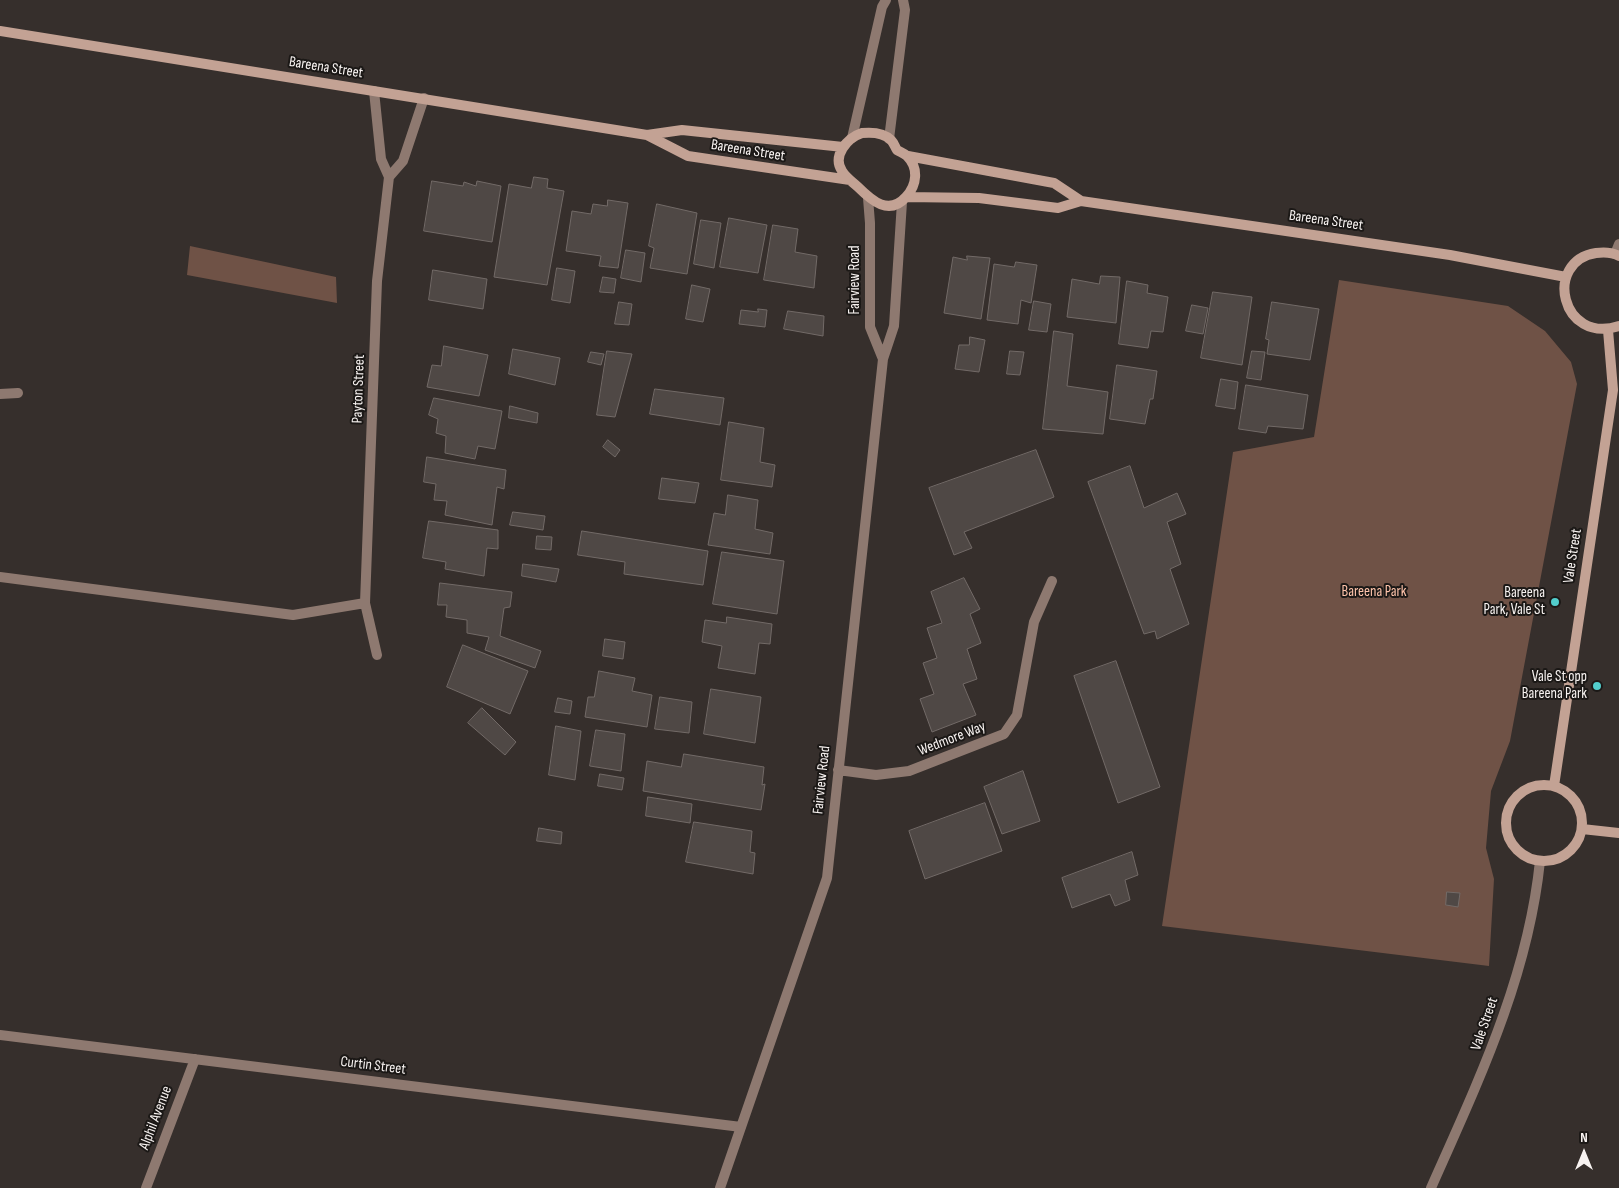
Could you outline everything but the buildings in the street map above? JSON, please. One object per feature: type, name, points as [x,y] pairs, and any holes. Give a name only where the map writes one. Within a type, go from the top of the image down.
[{"type":"main road","name":"Bareena Street","points":[[0,31],[647,135],[682,130],[844,147]]},
{"type":"main road","points":[[862,133],[873,133],[889,139],[897,149],[908,156],[915,170],[916,177],[914,187],[904,199],[890,206],[884,206],[868,198],[841,170],[838,159],[844,147],[852,138],[862,133]]},
{"type":"main road","name":"Bareena Street","points":[[647,135],[688,156],[850,180]]},
{"type":"main road","name":"Bareena Street","points":[[908,156],[1054,183],[1081,201]]},
{"type":"main road","name":"Bareena Street","points":[[904,199],[979,198],[1058,208],[1081,201],[1450,255],[1511,265],[1566,278]]},
{"type":"main road","points":[[1618,251],[1586,256],[1572,267],[1566,278],[1564,290],[1566,304],[1572,315],[1583,324],[1595,329],[1608,330],[1619,326]]},
{"type":"main road","name":"Vale Street","points":[[1554,786],[1613,390],[1608,330]]},
{"type":"main road","points":[[1542,784],[1554,786],[1564,790],[1573,797],[1581,812],[1582,829],[1572,850],[1557,859],[1540,861],[1528,858],[1517,851],[1508,834],[1506,816],[1510,804],[1518,794],[1529,788],[1542,784]]},
{"type":"main road","points":[[1582,829],[1619,833]]},
{"type":"street","points":[[852,138],[882,7],[886,0]]},
{"type":"street","points":[[889,139],[905,10],[903,0]]},
{"type":"street","name":"Payton Street","points":[[374,91],[381,159],[389,177],[377,281],[365,602],[377,655]]},
{"type":"street","points":[[389,177],[403,160],[424,98]]},
{"type":"street","name":"Fairview Road","points":[[868,198],[870,223],[870,327],[883,359]]},
{"type":"street","name":"Fairview Road","points":[[720,1188],[827,878],[883,359],[894,326],[904,199]]},
{"type":"street","points":[[0,394],[18,393]]},
{"type":"street","points":[[0,577],[293,615],[365,602]]},
{"type":"street","name":"Wedmore Way","points":[[838,770],[876,775],[909,771],[1004,734],[1018,715],[1034,622],[1052,581]]},
{"type":"street","name":"Vale Street","points":[[1431,1188],[1489,1058],[1503,1017],[1530,929],[1540,861]]},
{"type":"street","name":"Curtin Street","points":[[0,1035],[741,1126]]},
{"type":"street","name":"Alphil Avenue","points":[[146,1188],[195,1058]]},
{"type":"green space","points":[[190,246],[336,277],[337,303],[187,275]]},
{"type":"green space","name":"Bareena Park","points":[[1339,280],[1508,306],[1545,331],[1571,362],[1577,384],[1510,741],[1491,791],[1486,848],[1494,879],[1489,966],[1162,926],[1233,452],[1314,437]]},
{"type":"place","name":"Bareena Park, Vale St","points":[[1555,602]]},
{"type":"place","name":"Vale St opp Bareena Park","points":[[1597,686]]}]
